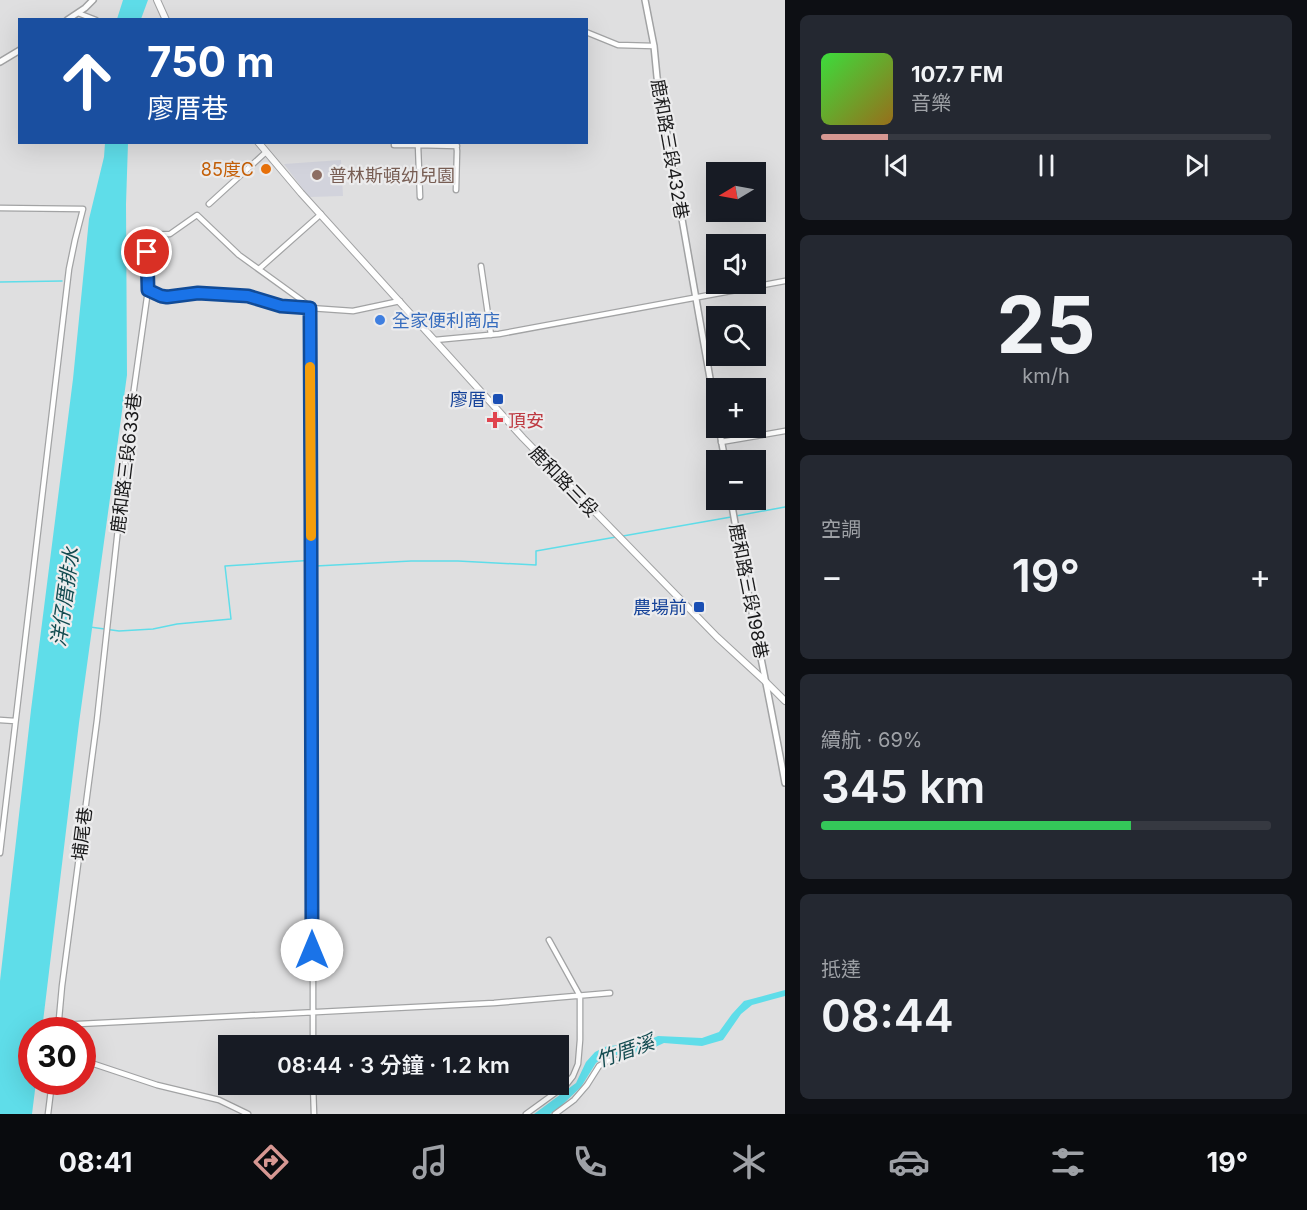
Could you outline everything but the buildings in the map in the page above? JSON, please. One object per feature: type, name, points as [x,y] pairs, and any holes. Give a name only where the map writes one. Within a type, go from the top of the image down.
[{"type":"main road","points":[[157,0],[165,18]]},
{"type":"main road","name":"鹿和路三段","points":[[260,144],[523,438],[717,637],[785,701]]},
{"type":"street","points":[[70,18],[93,0]]},
{"type":"street","name":"鹿和路三段432巷","points":[[645,0],[695,298]]},
{"type":"street","points":[[78,13],[91,18]]},
{"type":"street","points":[[588,33],[618,45],[654,46]]},
{"type":"street","points":[[0,62],[18,51]]},
{"type":"street","points":[[394,146],[456,144],[456,190]]},
{"type":"street","points":[[418,146],[420,197]]},
{"type":"street","points":[[209,204],[266,152]]},
{"type":"street","points":[[0,208],[83,210],[69,269],[0,853]]},
{"type":"street","points":[[313,1035],[310,308],[259,269],[321,214]]},
{"type":"street","name":"鹿和路三段633巷","points":[[105,637],[131,410],[148,290],[146,235],[170,234],[197,215],[239,255],[259,269]]},
{"type":"street","points":[[481,266],[491,334]]},
{"type":"street","points":[[435,340],[491,334],[785,281]]},
{"type":"street","points":[[148,290],[167,297],[198,293],[248,296],[281,306],[353,311],[400,302]]},
{"type":"street","points":[[695,298],[710,378]]},
{"type":"street","points":[[721,442],[785,431]]},
{"type":"street","points":[[720,438],[723,450]]},
{"type":"street","name":"鹿和路三段198巷","points":[[733,510],[785,783]]},
{"type":"street","name":"埔尾巷","points":[[59,1017],[97,720],[105,637]]},
{"type":"street","points":[[0,720],[15,721]]},
{"type":"street","points":[[526,1114],[567,1085],[578,1064],[580,996],[549,940]]},
{"type":"street","points":[[96,1026],[494,1003],[610,993]]},
{"type":"street","points":[[555,1114],[574,1100],[587,1085],[599,1065],[607,1061],[619,1060]]},
{"type":"street","points":[[96,1065],[157,1085],[219,1100],[249,1114]]},
{"type":"street","points":[[48,1114],[50,1095]]},
{"type":"street","points":[[313,1095],[314,1114]]},
{"type":"shaded area","name":"普林斯頓幼兒園","points":[[341,160],[343,196],[309,197],[284,164]]},
{"type":"water","points":[[123,0],[148,0],[141,18],[117,18]]},
{"type":"water","name":"洋仔厝排水","points":[[105,144],[128,144],[127,375],[79,723],[44,1017],[18,1017],[18,1095],[34,1095],[32,1114],[0,1114],[0,981],[31,710],[73,379],[89,219]]},
{"type":"water","name":"竹厝溪","points":[[785,990],[785,996],[752,1005],[741,1014],[723,1040],[702,1046],[664,1043],[632,1055],[607,1055],[596,1063],[581,1087],[561,1106],[550,1114],[534,1114],[560,1095],[569,1095],[569,1088],[576,1083],[586,1062],[595,1052],[607,1046],[640,1044],[658,1036],[702,1038],[719,1032],[744,1001]]},
{"type":"waterway","points":[[0,282],[62,281]]},
{"type":"waterway","points":[[736,516],[785,507]]},
{"type":"waterway","points":[[623,536],[731,517]]},
{"type":"waterway","points":[[90,627],[119,631],[231,619],[225,566],[315,560],[316,566],[411,561],[536,565],[536,551],[616,537]]},
{"type":"slow traffic","points":[[310,367],[311,536]]},
{"type":"place","name":"85度C","points":[[266,169]]},
{"type":"place","name":"普林斯頓幼兒園","points":[[317,175]]},
{"type":"place","name":"全家便利商店","points":[[380,320]]},
{"type":"place","name":"廖厝","points":[[498,399]]},
{"type":"place","name":"頂安","points":[[495,420]]},
{"type":"place","name":"農場前","points":[[699,607]]},
{"type":"route","points":[[147,252],[148,290],[161,296],[198,293],[248,296],[281,306],[310,308],[312,950]]}]
